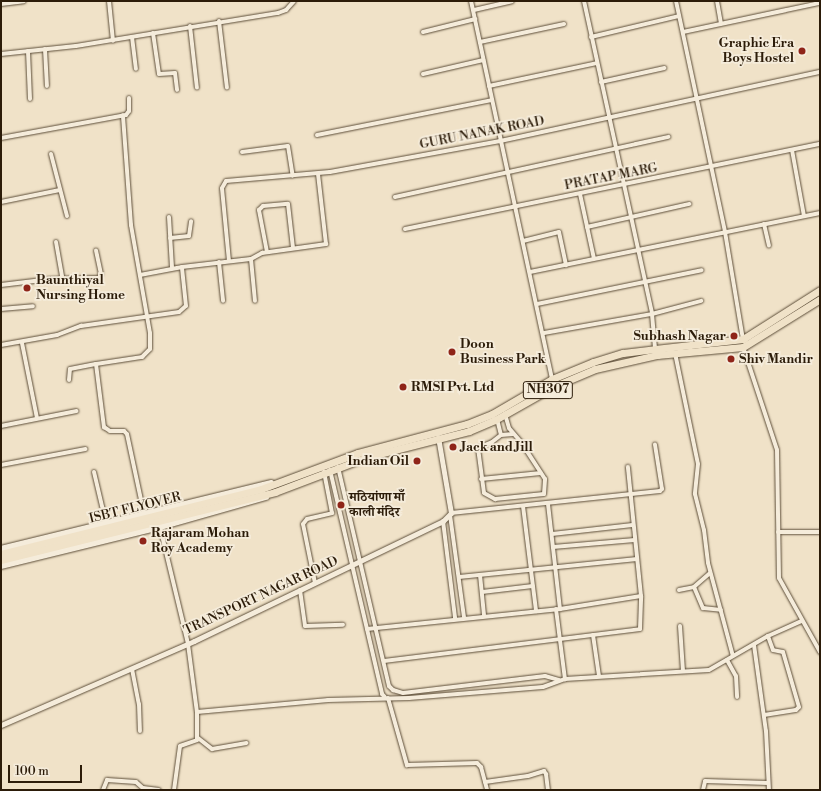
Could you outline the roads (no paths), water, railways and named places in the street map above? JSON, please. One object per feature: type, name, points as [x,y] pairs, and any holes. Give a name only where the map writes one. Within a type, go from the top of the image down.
[{"type":"highway","name":"NH307","points":[[275,492],[338,467],[437,435],[492,414],[552,379],[593,362],[623,353],[743,339],[820,290]]},
{"type":"highway","name":"NH307","points":[[274,483],[358,453],[437,435],[469,431],[497,419],[555,386],[596,369],[625,360],[743,347],[820,299]]},
{"type":"highway","name":"ISBT FLYOVER","points":[[1,560],[262,492],[274,483]]},
{"type":"highway","name":"ISBT FLYOVER","points":[[1,554],[262,492],[275,492]]},
{"type":"main road","points":[[1,549],[274,483]]},
{"type":"main road","points":[[1,566],[236,507],[275,492]]},
{"type":"street","points":[[1,4],[24,1]]},
{"type":"street","points":[[109,1],[113,41]]},
{"type":"street","points":[[1,54],[113,41],[219,21],[278,13],[286,10],[294,1]]},
{"type":"street","points":[[471,1],[500,141],[544,333],[552,379]]},
{"type":"street","points":[[474,10],[512,1]]},
{"type":"street","points":[[584,1],[652,314],[656,349]]},
{"type":"street","points":[[676,1],[710,168],[725,232],[743,339],[743,347],[777,450],[779,578],[820,652]]},
{"type":"street","points":[[717,1],[721,24]]},
{"type":"street","points":[[683,32],[820,3]]},
{"type":"street","points":[[591,36],[679,16]]},
{"type":"street","points":[[423,32],[475,19]]},
{"type":"street","points":[[219,21],[227,88]]},
{"type":"street","points":[[480,42],[564,24]]},
{"type":"street","points":[[190,26],[197,88]]},
{"type":"street","points":[[153,33],[159,74],[176,73],[177,90]]},
{"type":"street","points":[[132,37],[136,69]]},
{"type":"street","points":[[45,49],[47,86]]},
{"type":"street","points":[[28,51],[30,99]]},
{"type":"street","points":[[422,74],[483,60]]},
{"type":"street","points":[[489,86],[597,63]]},
{"type":"street","points":[[601,82],[664,68]]},
{"type":"street","name":"GURU NANAK ROAD","points":[[229,261],[222,188],[224,182],[318,174],[500,141],[820,72]]},
{"type":"street","points":[[1,138],[123,115],[129,111],[129,98]]},
{"type":"street","points":[[317,135],[492,100]]},
{"type":"street","points":[[69,380],[70,369],[142,357],[148,352],[150,339],[131,224],[123,115]]},
{"type":"street","points":[[395,197],[508,174],[668,137]]},
{"type":"street","name":"PRATAP MARG","points":[[405,229],[710,168],[820,144]]},
{"type":"street","points":[[242,152],[288,146],[293,176]]},
{"type":"street","points":[[792,150],[804,216]]},
{"type":"street","points":[[51,154],[67,216]]},
{"type":"street","points":[[140,275],[172,268],[251,259],[267,252],[327,242],[318,174]]},
{"type":"street","points":[[1,202],[60,190]]},
{"type":"street","points":[[580,194],[594,259]]},
{"type":"street","points":[[267,252],[259,210],[263,206],[288,204],[293,248]]},
{"type":"street","points":[[587,227],[689,204]]},
{"type":"street","points":[[530,272],[820,213]]},
{"type":"street","points":[[169,217],[172,268]]},
{"type":"street","points":[[170,238],[189,236],[191,221]]},
{"type":"street","points":[[764,224],[769,245]]},
{"type":"street","points":[[523,240],[559,232],[566,265]]},
{"type":"street","points":[[56,242],[63,280]]},
{"type":"street","points":[[1,285],[100,277],[96,250]]},
{"type":"street","points":[[251,259],[255,301]]},
{"type":"street","points":[[219,262],[223,301]]},
{"type":"street","points":[[1,345],[22,343],[57,335],[77,327],[179,312],[185,309],[182,267]]},
{"type":"street","points":[[537,304],[702,270]]},
{"type":"street","points":[[544,333],[652,314],[701,301]]},
{"type":"street","points":[[1,309],[33,306]]},
{"type":"street","points":[[22,343],[37,418]]},
{"type":"street","points":[[675,354],[686,396],[693,449],[698,464],[695,494],[704,530],[710,573],[734,656]]},
{"type":"street","points":[[96,364],[104,427],[110,431],[124,431],[127,434],[144,514]]},
{"type":"street","points":[[1,426],[77,411]]},
{"type":"street","points":[[505,414],[513,434],[521,442],[545,479],[544,494],[495,499],[484,494],[478,448],[492,442],[501,435],[513,434]]},
{"type":"street","points":[[497,419],[501,435]]},
{"type":"street","points":[[437,435],[450,514],[464,617]]},
{"type":"street","points":[[450,514],[548,504],[662,489],[655,445]]},
{"type":"street","points":[[1,464],[86,449]]},
{"type":"street","points":[[338,467],[392,690],[387,698]]},
{"type":"street","points":[[384,661],[640,629],[641,596],[628,467]]},
{"type":"street","points":[[327,471],[340,512],[382,694],[387,698],[407,765],[477,763],[481,767],[486,790]]},
{"type":"street","points":[[327,471],[332,513]]},
{"type":"street","points":[[94,472],[106,523]]},
{"type":"street","points":[[481,480],[541,473]]},
{"type":"street","points":[[548,504],[554,547],[554,567],[560,640],[565,679]]},
{"type":"street","points":[[523,506],[536,611]]},
{"type":"street","points":[[315,583],[303,522],[307,518],[340,512]]},
{"type":"street","name":"TRANSPORT NAGAR ROAD","points":[[1,725],[188,644],[443,521],[450,514]]},
{"type":"street","points":[[443,521],[455,618]]},
{"type":"street","points":[[552,534],[633,525]]},
{"type":"street","points":[[160,527],[188,644],[197,712],[198,738]]},
{"type":"street","points":[[778,532],[820,532]]},
{"type":"street","points":[[554,547],[635,540]]},
{"type":"street","points":[[459,577],[637,559]]},
{"type":"street","points":[[679,590],[694,587],[710,573]]},
{"type":"street","points":[[480,575],[484,615]]},
{"type":"street","points":[[482,592],[533,586]]},
{"type":"street","points":[[694,587],[703,608],[721,610]]},
{"type":"street","points":[[300,590],[305,626],[343,625]]},
{"type":"street","points":[[368,629],[464,617],[558,609],[641,596]]},
{"type":"street","points":[[197,712],[543,686],[565,679],[712,669],[768,636],[802,621]]},
{"type":"street","points":[[680,626],[683,671]]},
{"type":"street","points":[[593,635],[599,676]]},
{"type":"street","points":[[764,715],[796,710],[799,707],[783,652],[773,650],[768,636]]},
{"type":"street","points":[[754,645],[764,715],[768,790]]},
{"type":"street","points":[[727,660],[736,676],[737,697]]},
{"type":"street","points":[[132,669],[139,704],[140,731]]},
{"type":"street","points":[[392,690],[403,693],[545,676],[559,680]]},
{"type":"street","points":[[475,685],[477,691]]},
{"type":"street","points":[[198,738],[206,743],[211,749],[246,744]]},
{"type":"street","points":[[174,790],[180,746],[196,741],[198,738]]},
{"type":"street","points":[[485,782],[528,776],[544,771],[546,774],[548,790]]},
{"type":"street","points":[[104,790],[107,780],[136,782],[143,789],[159,790]]},
{"type":"street","points":[[703,790],[705,781],[768,783]]},
{"type":"place","name":"Graphic Era Boys Hostel","points":[[802,51]]},
{"type":"place","name":"Baunthiyal Nursing Home","points":[[27,288]]},
{"type":"place","name":"Subhash Nagar","points":[[734,336]]},
{"type":"place","name":"Doon Business Park","points":[[452,352]]},
{"type":"place","name":"Shiv Mandir","points":[[731,359]]},
{"type":"place","name":"RMSI Pvt. Ltd","points":[[403,387]]},
{"type":"place","name":"Jack and Jill","points":[[453,447]]},
{"type":"place","name":"Indian Oil","points":[[417,461]]},
{"type":"place","name":"मठियांणा माँ काली मंदिर","points":[[341,505]]},
{"type":"place","name":"Rajaram Mohan Roy Academy","points":[[143,541]]}]
